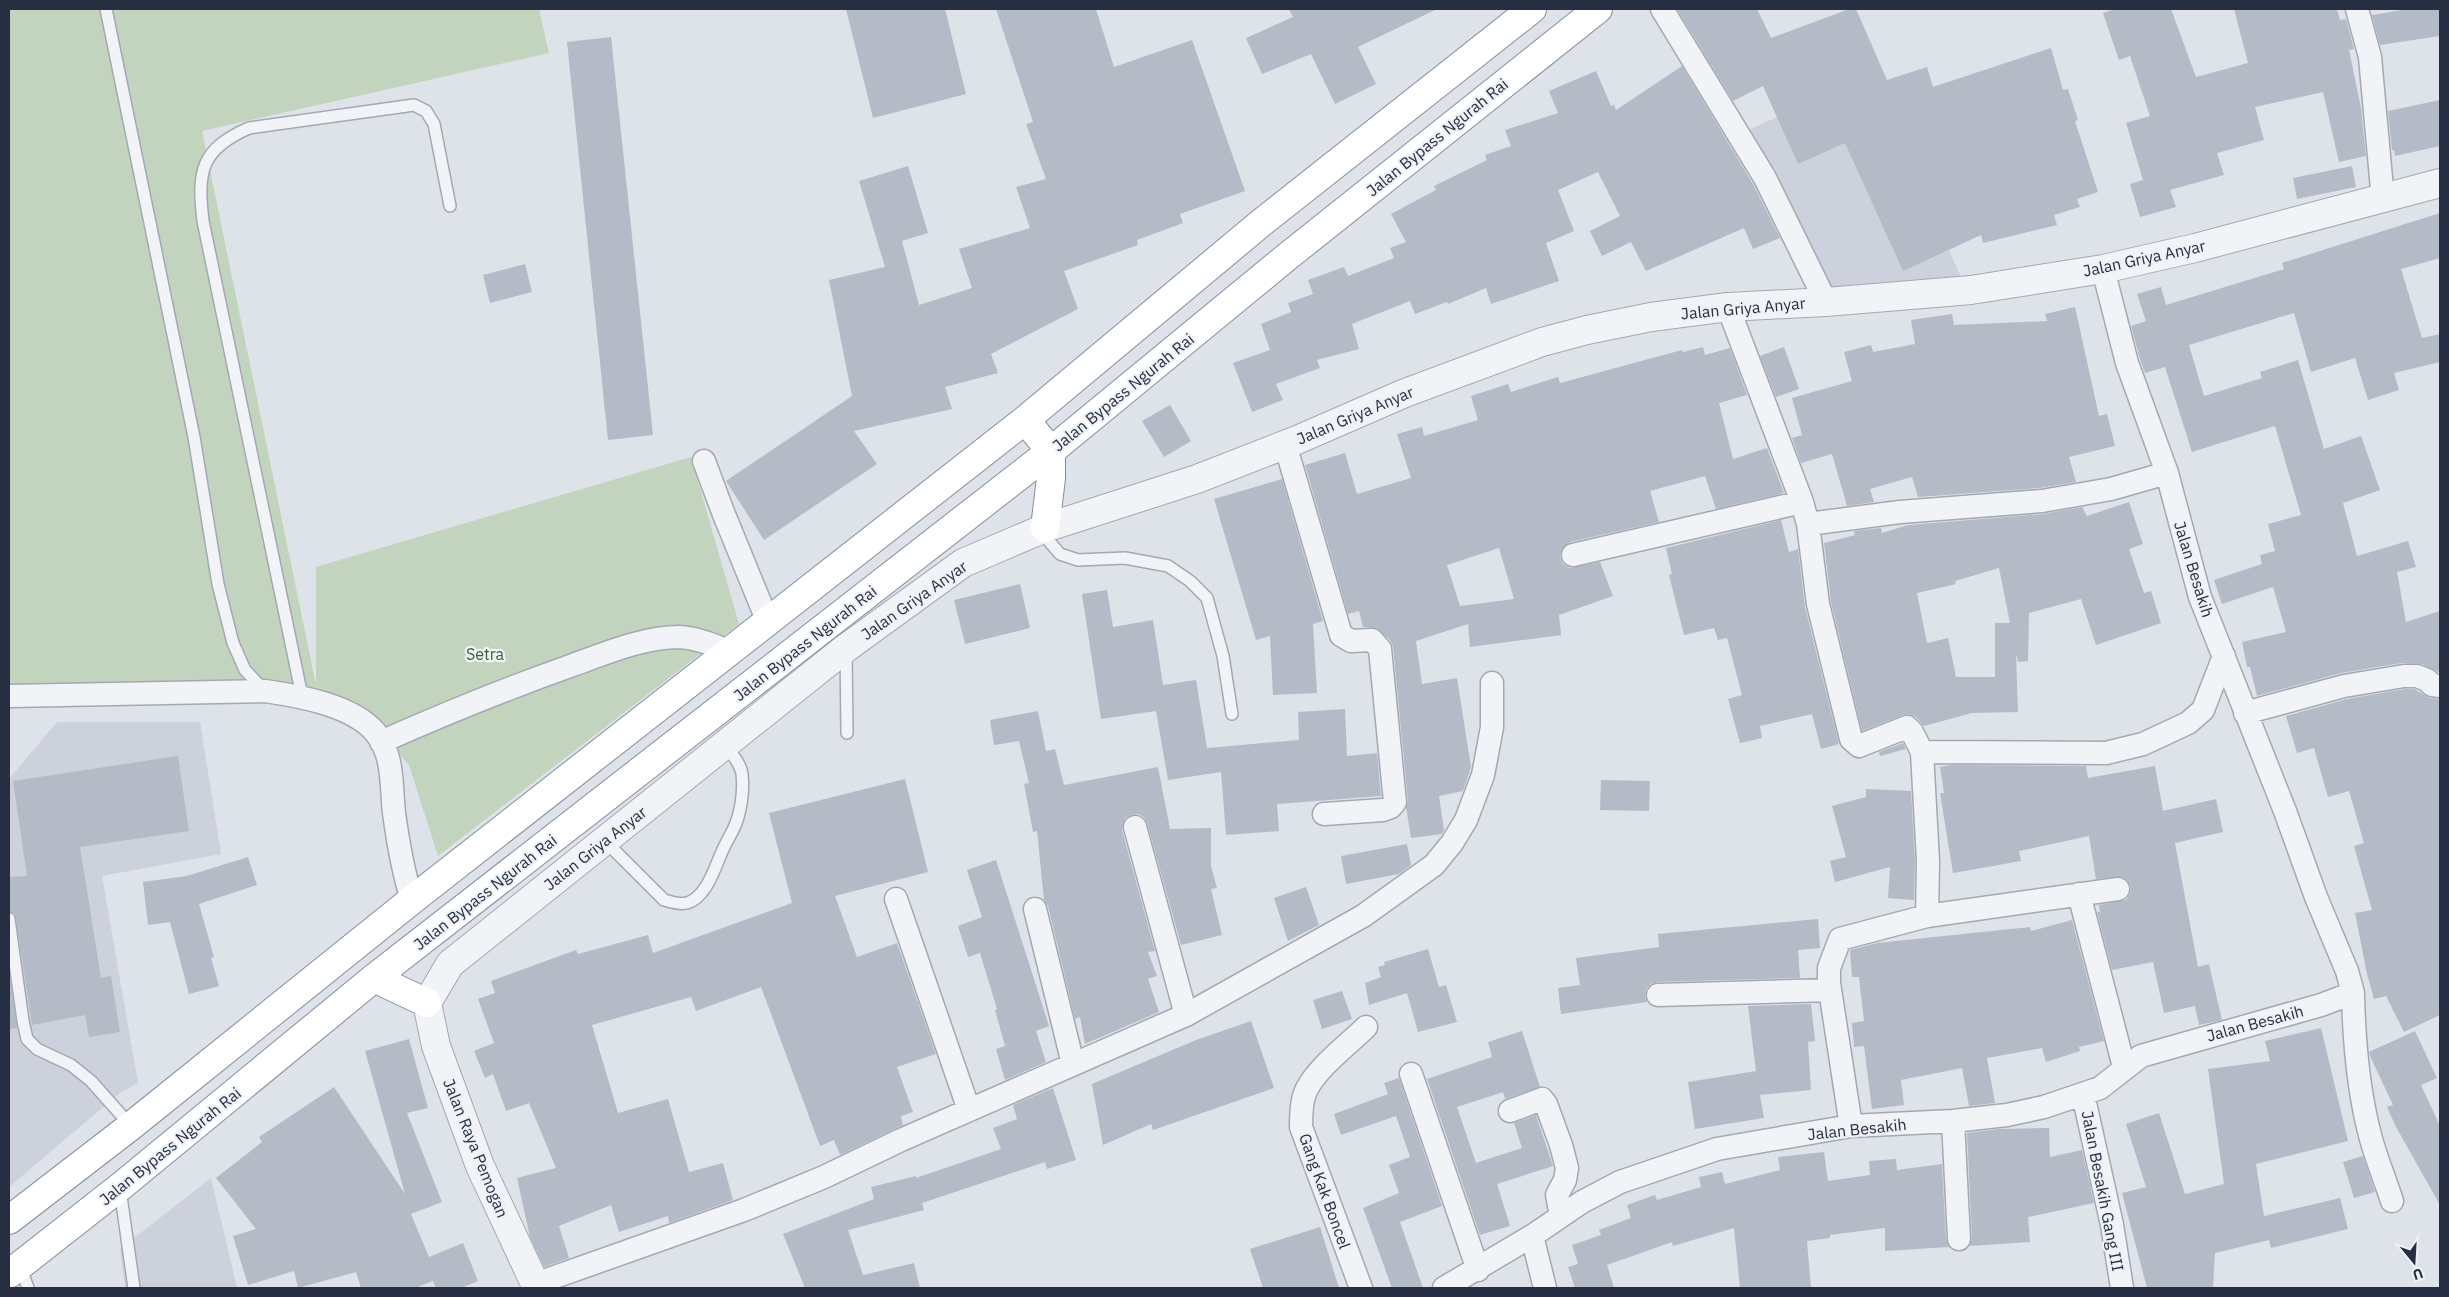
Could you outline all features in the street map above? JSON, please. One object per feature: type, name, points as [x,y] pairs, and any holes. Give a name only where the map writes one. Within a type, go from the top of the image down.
[{"type":"highway","points":[[9,1220],[131,1126],[412,900],[1025,420],[1261,223],[1532,9]]},
{"type":"highway","name":"Jalan Bypass Ngurah Rai","points":[[19,1276],[120,1187],[374,978],[1051,451],[1288,256],[1598,9]]},
{"type":"highway","points":[[1261,223],[1288,256]]},
{"type":"highway","points":[[1025,420],[1051,451],[1051,478],[1045,528]]},
{"type":"highway","points":[[374,978],[427,1003]]},
{"type":"street","points":[[1662,9],[1765,178],[1826,302]]},
{"type":"street","points":[[2357,9],[2370,57],[2383,200]]},
{"type":"street","name":"Jalan Griya Anyar","points":[[427,1003],[450,964],[846,648],[962,563],[1045,528],[1197,479],[1286,444],[1405,393],[1542,342],[1587,330],[1642,319],[1728,307],[1826,302],[1971,290],[2103,269],[2195,248],[2383,200],[2440,183]]},
{"type":"street","name":"Jalan Besakih","points":[[1444,1288],[1478,1270],[1582,1202],[1620,1182],[1717,1149],[1851,1126],[1953,1121],[2007,1115],[2083,1094],[2108,1083],[2124,1067],[2146,1054],[2321,1005],[2348,995],[2348,971],[2316,897],[2285,811],[2200,598],[2167,473],[2127,363],[2103,269]]},
{"type":"street","points":[[1728,307],[1802,502],[1808,524],[1818,604],[1851,739],[1859,746],[1904,727],[1917,742],[1928,861],[1927,916]]},
{"type":"street","points":[[1286,444],[1340,634],[1351,642],[1372,640],[1380,649],[1395,802],[1391,807],[1383,810],[1324,814]]},
{"type":"street","points":[[704,461],[768,622]]},
{"type":"street","points":[[1808,524],[1900,512],[2042,501],[2111,489],[2167,473]]},
{"type":"street","points":[[1573,556],[1802,502]]},
{"type":"street","points":[[381,742],[511,687],[605,653],[649,641],[680,637],[711,643],[730,652]]},
{"type":"street","points":[[1917,742],[1975,751],[2106,753],[2143,744],[2188,724],[2203,710],[2224,656]]},
{"type":"street","points":[[2245,713],[2344,686],[2404,676],[2417,676],[2427,680],[2432,685],[2440,686]]},
{"type":"street","points":[[536,1286],[744,1210],[824,1177],[969,1110],[1186,1015],[1363,916],[1434,865],[1452,843],[1466,820],[1483,775],[1492,727],[1492,683]]},
{"type":"street","points":[[9,696],[265,690],[302,696],[341,710],[367,724],[381,742],[391,775],[394,813],[405,876],[412,900]]},
{"type":"street","points":[[1135,827],[1186,1015]]},
{"type":"street","points":[[1851,1126],[1830,990],[1829,968],[1840,939],[1927,916],[2118,889]]},
{"type":"street","points":[[2079,894],[2124,1067]]},
{"type":"street","points":[[896,899],[969,1110]]},
{"type":"street","points":[[1035,909],[1073,1064]]},
{"type":"street","points":[[1658,995],[1679,992],[1830,990]]},
{"type":"street","points":[[2348,995],[2360,1091],[2371,1140],[2392,1201]]},
{"type":"street","name":"Jalan Raya Pemogan","points":[[427,1003],[436,1046],[480,1166],[536,1286]]},
{"type":"street","name":"Gang Kak Boncel","points":[[1361,1288],[1301,1127],[1301,1109],[1304,1094],[1312,1080],[1366,1028]]},
{"type":"street","points":[[1411,1074],[1478,1270]]},
{"type":"street","name":"Jalan Besakih Gang III","points":[[2083,1094],[2112,1226],[2122,1288]]},
{"type":"street","points":[[1510,1112],[1542,1099],[1546,1104],[1567,1168],[1565,1180],[1558,1195],[1562,1216]]},
{"type":"street","points":[[1953,1121],[1959,1239]]},
{"type":"street","points":[[1532,1236],[1545,1288]]},
{"type":"lane","points":[[106,9],[194,437],[218,584],[229,630],[239,656],[252,679],[265,690]]},
{"type":"lane","points":[[302,696],[204,221],[200,195],[201,178],[208,156],[229,137],[249,128],[414,105],[426,111],[434,124],[450,206]]},
{"type":"lane","points":[[1045,528],[1048,540],[1060,554],[1078,560],[1125,558],[1168,566],[1190,581],[1207,598],[1223,656],[1232,714]]},
{"type":"lane","points":[[846,648],[847,733]]},
{"type":"lane","points":[[603,840],[664,900],[676,904],[688,902],[695,898],[709,882],[718,865],[720,855],[734,828],[739,810],[743,787],[742,771],[725,743]]},
{"type":"lane","points":[[9,919],[22,1021],[28,1039],[37,1049],[71,1065],[91,1081],[131,1126]]},
{"type":"lane","points":[[120,1187],[134,1288]]},
{"type":"shaded area","points":[[1870,75],[1961,277],[1833,289],[1746,131]]},
{"type":"shaded area","points":[[57,722],[200,722],[221,854],[102,876],[138,1083],[121,1092],[9,1187],[9,779]]},
{"type":"shaded area","points":[[211,1178],[237,1288],[125,1288],[120,1249]]},
{"type":"green space","name":"Setra","points":[[9,9],[539,9],[549,53],[202,131],[316,685],[316,567],[691,457],[739,624],[438,856],[409,765],[374,727],[317,689],[9,692]]},
{"type":"building","points":[[846,9],[945,9],[966,94],[873,118]]},
{"type":"building","points":[[996,9],[1096,9],[1114,67],[1192,40],[1245,191],[1180,214],[1183,223],[1137,240],[1138,245],[1064,271],[1078,309],[991,354],[998,373],[945,387],[952,409],[854,431],[877,464],[764,540],[726,481],[852,396],[829,280],[885,267],[859,181],[908,166],[928,233],[902,241],[919,305],[972,288],[959,249],[1030,228],[1016,187],[1046,179],[1026,124],[1033,122]]},
{"type":"building","points":[[1289,9],[1437,9],[1358,47],[1376,84],[1335,104],[1311,54],[1262,74],[1246,38],[1293,17]]},
{"type":"building","points":[[1677,9],[1757,9],[1771,38],[1849,9],[1856,9],[1887,80],[1927,67],[1933,87],[2051,48],[2063,90],[2068,89],[2078,120],[2075,121],[2098,192],[2077,199],[2080,207],[2054,215],[2057,225],[1983,243],[1981,235],[1903,271],[1845,143],[1798,164],[1763,86],[1733,101]]},
{"type":"building","points":[[2115,9],[2171,9],[2196,77],[2248,63],[2234,9],[2337,9],[2340,20],[2346,19],[2354,49],[2349,50],[2361,108],[2366,156],[2339,162],[2323,92],[2255,107],[2264,140],[2217,153],[2224,175],[2170,190],[2176,207],[2140,217],[2130,184],[2143,180],[2126,123],[2150,116],[2130,56],[2119,60],[2103,13]]},
{"type":"building","points":[[2408,9],[2440,9],[2440,36],[2380,45],[2372,15]]},
{"type":"building","points":[[611,37],[653,435],[608,440],[567,42]]},
{"type":"building","points":[[1682,66],[1753,184],[1780,238],[1753,249],[1744,228],[1646,271],[1631,242],[1602,256],[1590,231],[1620,216],[1598,172],[1558,190],[1574,231],[1546,243],[1559,281],[1491,304],[1486,288],[1448,304],[1447,302],[1415,314],[1410,301],[1352,324],[1359,349],[1317,360],[1320,368],[1276,384],[1283,400],[1252,412],[1233,363],[1270,350],[1261,324],[1291,312],[1288,303],[1313,294],[1308,280],[1344,267],[1348,276],[1394,258],[1390,248],[1406,242],[1391,214],[1436,190],[1434,186],[1487,160],[1485,155],[1511,146],[1505,130],[1558,113],[1549,91],[1596,71],[1611,106],[1614,105],[1616,110]]},
{"type":"building","points":[[2440,100],[2440,146],[2395,156],[2394,150],[2392,150],[2388,111]]},
{"type":"building","points":[[2352,166],[2356,187],[2297,199],[2293,178]]},
{"type":"building","points":[[2440,213],[2440,258],[2401,269],[2422,338],[2440,334],[2440,362],[2394,373],[2399,390],[2368,400],[2355,358],[2311,372],[2294,313],[2189,345],[2204,396],[2262,378],[2260,372],[2298,360],[2324,449],[2361,436],[2380,490],[2343,503],[2357,556],[2408,541],[2416,567],[2397,572],[2406,622],[2440,611],[2440,673],[2422,664],[2402,663],[2341,673],[2257,696],[2250,667],[2247,667],[2242,642],[2286,632],[2273,587],[2222,604],[2214,580],[2262,564],[2260,555],[2275,551],[2268,524],[2301,515],[2275,426],[2192,452],[2165,367],[2145,373],[2140,359],[2131,326],[2146,321],[2137,294],[2161,287],[2166,305],[2284,269],[2282,263]]},
{"type":"building","points":[[525,264],[532,292],[490,303],[483,275]]},
{"type":"building","points":[[2075,307],[2099,416],[2107,414],[2115,446],[2069,457],[2076,482],[2040,488],[1918,497],[1912,477],[1870,489],[1874,502],[1847,506],[1832,454],[1801,463],[1792,438],[1802,435],[1792,398],[1852,381],[1844,352],[1871,345],[1873,352],[1915,344],[1911,320],[1952,314],[1954,325],[2047,321],[2045,314]]},
{"type":"building","points":[[1703,347],[1705,355],[1730,348],[1747,395],[1719,403],[1733,459],[1767,448],[1784,493],[1716,509],[1705,476],[1650,491],[1659,522],[1570,542],[1561,551],[1560,557],[1563,564],[1570,568],[1600,562],[1613,596],[1559,615],[1561,635],[1470,647],[1468,624],[1416,641],[1422,684],[1457,678],[1471,767],[1463,791],[1439,796],[1444,830],[1442,834],[1411,838],[1406,807],[1408,801],[1393,647],[1390,640],[1377,628],[1363,627],[1359,611],[1348,614],[1305,465],[1345,453],[1357,494],[1411,478],[1397,434],[1422,427],[1424,436],[1478,420],[1471,396],[1508,384],[1511,392],[1558,377],[1560,383],[1682,350],[1683,352]],"holes":[[[1499,548],[1514,599],[1460,606],[1447,565]]]},
{"type":"building","points":[[1784,347],[1799,389],[1776,397],[1760,356]]},
{"type":"building","points":[[1170,405],[1191,441],[1164,457],[1142,421]]},
{"type":"building","points":[[1282,479],[1323,621],[1313,624],[1317,693],[1273,695],[1270,636],[1256,640],[1214,499]]},
{"type":"building","points":[[2129,502],[2143,544],[2129,549],[2144,593],[2151,591],[2161,623],[2096,645],[2081,599],[2029,613],[2028,661],[2018,662],[2016,654],[2018,712],[1972,713],[1924,726],[1916,717],[1909,714],[1862,731],[1831,602],[1824,543],[1855,535],[1854,531],[1881,528],[1882,533],[1908,525],[2043,514],[2082,507],[2087,516]],"holes":[[[1999,568],[2010,623],[1995,623],[1995,677],[1956,677],[1948,638],[1927,643],[1917,593],[1956,584],[1955,581]]]},
{"type":"building","points":[[1781,520],[1789,552],[1798,549],[1805,607],[1839,744],[1821,749],[1812,714],[1760,726],[1762,738],[1740,743],[1728,699],[1742,695],[1727,638],[1718,640],[1714,628],[1684,635],[1669,575],[1672,574],[1666,548]]},
{"type":"building","points":[[1020,584],[1030,628],[965,644],[954,600]]},
{"type":"building","points":[[1107,590],[1113,627],[1153,620],[1163,685],[1196,680],[1207,748],[1299,740],[1298,712],[1345,709],[1347,756],[1377,753],[1381,796],[1277,804],[1279,831],[1226,835],[1221,772],[1168,780],[1156,711],[1101,719],[1082,594]]},
{"type":"building","points":[[2414,689],[2430,698],[2440,699],[2440,1015],[2404,1032],[2386,996],[2374,999],[2367,974],[2355,913],[2372,910],[2354,846],[2364,843],[2349,791],[2328,797],[2314,748],[2297,753],[2286,716],[2347,699]]},
{"type":"building","points":[[1038,711],[1046,751],[1055,749],[1064,785],[1158,767],[1170,829],[1211,828],[1211,866],[1217,888],[1211,889],[1222,935],[1181,945],[1147,823],[1144,817],[1138,814],[1125,818],[1122,830],[1155,951],[1148,952],[1157,976],[1148,979],[1159,1012],[1085,1044],[1080,1017],[1075,1019],[1048,906],[1044,900],[1037,831],[1033,832],[1024,784],[1029,783],[1019,741],[994,745],[990,720]]},
{"type":"building","points":[[1903,743],[1906,749],[1880,756],[1879,752]]},
{"type":"building","points":[[178,756],[189,831],[80,847],[101,978],[111,976],[120,1032],[89,1037],[85,1015],[32,1025],[16,918],[15,914],[9,912],[9,877],[27,876],[13,781]]},
{"type":"building","points":[[1951,765],[2086,766],[2088,778],[2155,766],[2163,811],[2216,799],[2223,832],[2175,843],[2198,967],[2209,964],[2222,1020],[2199,1025],[2195,1006],[2164,1013],[2153,962],[2112,970],[2097,912],[2100,912],[2099,905],[2126,900],[2130,894],[2131,887],[2128,881],[2122,877],[2096,879],[2089,836],[2019,851],[2021,861],[1953,873],[1940,793],[1944,793],[1940,767]]},
{"type":"building","points":[[905,779],[928,872],[835,896],[857,957],[897,943],[936,1054],[897,1067],[913,1112],[901,1116],[903,1125],[840,1155],[834,1140],[820,1146],[761,987],[696,1011],[691,997],[592,1025],[618,1113],[668,1099],[689,1172],[723,1163],[733,1200],[669,1223],[668,1216],[619,1232],[611,1205],[559,1226],[569,1258],[544,1267],[530,1237],[517,1178],[556,1168],[529,1103],[506,1111],[493,1074],[485,1078],[474,1051],[494,1043],[478,999],[495,993],[491,981],[576,950],[578,954],[648,935],[653,953],[792,903],[769,813]]},
{"type":"building","points":[[1601,780],[1650,781],[1649,811],[1600,810]]},
{"type":"building","points":[[1866,789],[1911,791],[1915,861],[1914,900],[1888,898],[1890,867],[1835,882],[1830,861],[1846,857],[1832,806],[1866,797]]},
{"type":"building","points":[[1407,844],[1411,865],[1399,874],[1346,884],[1341,856]]},
{"type":"building","points":[[248,857],[257,885],[199,904],[214,957],[211,958],[219,986],[189,994],[170,922],[148,925],[143,882],[187,876]]},
{"type":"building","points":[[996,860],[1049,1026],[1036,1031],[1046,1062],[1005,1080],[996,1049],[1005,1046],[995,1010],[997,1009],[980,953],[968,957],[958,926],[982,917],[967,870]]},
{"type":"building","points":[[1306,887],[1319,925],[1288,941],[1274,898]]},
{"type":"building","points":[[1818,919],[1820,948],[1798,950],[1800,978],[1658,982],[1651,984],[1646,989],[1645,996],[1647,1002],[1561,1014],[1558,988],[1580,985],[1576,958],[1659,947],[1658,934]]},
{"type":"building","points":[[2072,920],[2104,1041],[2079,1047],[2080,1051],[2046,1062],[2042,1048],[1987,1058],[1995,1103],[1969,1106],[1962,1068],[1901,1080],[1904,1105],[1872,1109],[1864,1046],[1854,1047],[1852,1023],[1864,1021],[1859,977],[1852,977],[1850,950],[1877,943],[2030,927],[2031,931]]},
{"type":"building","points":[[1428,949],[1439,987],[1446,985],[1457,1022],[1418,1032],[1407,993],[1369,1005],[1365,983],[1381,977],[1378,967],[1385,965],[1384,962]]},
{"type":"building","points":[[9,972],[17,1028],[9,1029]]},
{"type":"building","points":[[1342,991],[1352,1019],[1322,1029],[1313,1000]]},
{"type":"building","points":[[1811,1004],[1815,1041],[1808,1042],[1811,1090],[1760,1095],[1764,1118],[1695,1129],[1688,1082],[1756,1071],[1748,1006]]},
{"type":"building","points":[[1251,1021],[1274,1088],[1153,1130],[1151,1124],[1103,1145],[1092,1084],[1196,1040]]},
{"type":"building","points":[[2321,1028],[2348,1141],[2256,1164],[2264,1216],[2340,1198],[2348,1229],[2271,1248],[2269,1240],[2215,1253],[2213,1288],[2147,1288],[2122,1193],[2146,1187],[2126,1124],[2159,1113],[2185,1194],[2224,1184],[2208,1069],[2270,1061],[2265,1041]]},
{"type":"building","points":[[1522,1031],[1540,1087],[1505,1099],[1503,1092],[1457,1107],[1476,1163],[1522,1148],[1514,1123],[1536,1115],[1553,1166],[1497,1184],[1510,1226],[1480,1235],[1427,1079],[1492,1057],[1488,1042]]},
{"type":"building","points":[[2415,1031],[2437,1078],[2421,1085],[2440,1126],[2440,1205],[2396,1127],[2387,1107],[2393,1105],[2369,1052]]},
{"type":"building","points":[[409,1039],[428,1108],[407,1113],[442,1202],[411,1214],[429,1257],[463,1243],[478,1281],[461,1288],[436,1288],[433,1281],[415,1288],[361,1288],[356,1272],[298,1288],[294,1271],[248,1285],[233,1236],[256,1229],[216,1178],[262,1142],[259,1137],[334,1087],[405,1194],[365,1051]]},
{"type":"building","points":[[1399,1078],[1442,1206],[1400,1222],[1423,1288],[1392,1288],[1363,1208],[1399,1193],[1389,1165],[1410,1157],[1396,1116],[1341,1135],[1334,1114],[1388,1094],[1384,1083]]},
{"type":"building","points":[[1053,1088],[1076,1160],[1047,1169],[1045,1162],[922,1203],[924,1210],[848,1230],[863,1275],[914,1263],[920,1288],[805,1288],[783,1234],[874,1199],[871,1187],[916,1176],[916,1178],[1001,1149],[993,1128],[1017,1119],[1013,1105]]},
{"type":"building","points":[[2049,1128],[2050,1157],[2082,1150],[2094,1203],[2028,1217],[2030,1242],[1970,1246],[1972,1238],[1967,1133],[1999,1129]]},
{"type":"building","points":[[1824,1152],[1828,1181],[1870,1175],[1869,1161],[1896,1159],[1897,1170],[1942,1164],[1946,1240],[1949,1247],[1885,1251],[1885,1228],[1830,1235],[1830,1238],[1807,1241],[1811,1288],[1740,1288],[1734,1228],[1673,1246],[1672,1242],[1607,1265],[1614,1288],[1575,1288],[1568,1267],[1578,1264],[1572,1245],[1601,1235],[1599,1230],[1631,1218],[1627,1205],[1655,1195],[1657,1200],[1701,1187],[1699,1177],[1722,1172],[1725,1184],[1780,1170],[1778,1157]]},
{"type":"building","points":[[2363,1156],[2375,1192],[2354,1198],[2343,1162]]},
{"type":"building","points":[[1320,1227],[1339,1288],[1263,1288],[1250,1249]]}]
